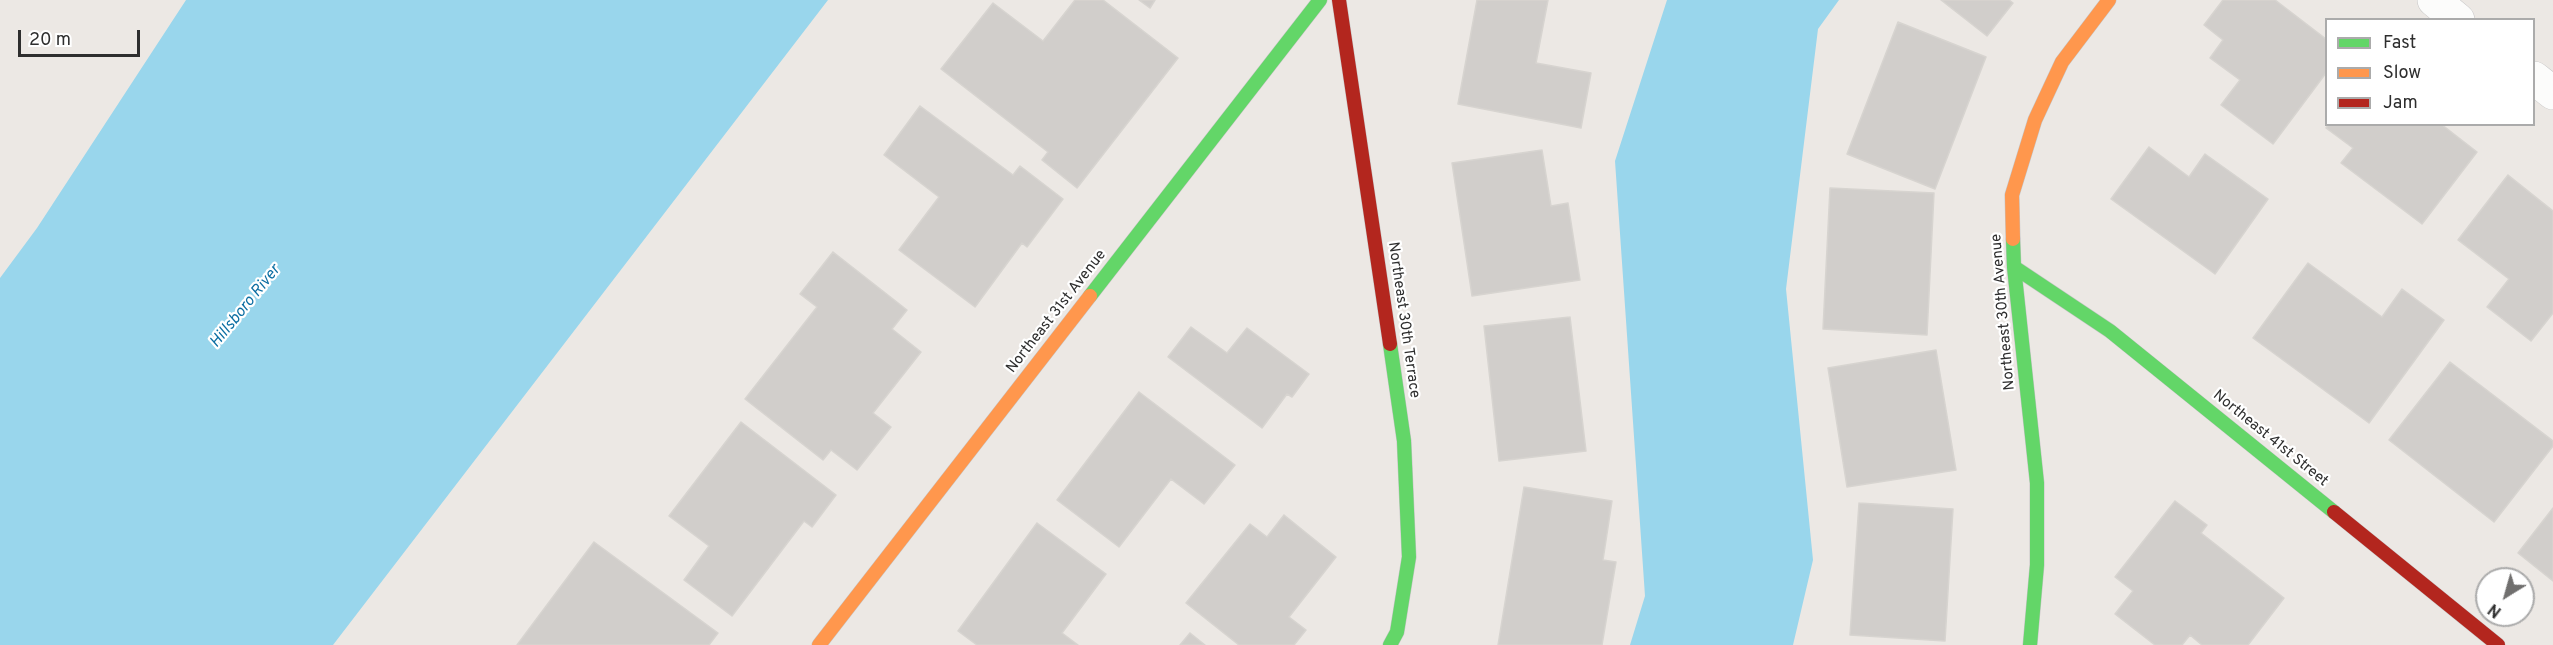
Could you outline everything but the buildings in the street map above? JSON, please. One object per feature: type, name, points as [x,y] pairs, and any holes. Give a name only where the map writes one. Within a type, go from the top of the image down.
[{"type":"street","name":"Northeast 31st Avenue","points":[[819,645],[1320,0]]},
{"type":"street","name":"Northeast 30th Terrace","points":[[1339,0],[1404,441],[1409,557],[1397,632],[1390,645]]},
{"type":"street","name":"Northeast 30th Avenue","points":[[2030,645],[2037,565],[2037,483],[2014,267],[2012,195],[2035,120],[2062,62],[2109,0]]},
{"type":"street","points":[[2434,0],[2456,18]]},
{"type":"street","points":[[2535,79],[2553,93]]},
{"type":"street","name":"Northeast 41st Street","points":[[2014,267],[2110,331],[2498,645]]},
{"type":"water","name":"Hillsboro River","points":[[186,0],[828,0],[333,645],[0,645],[0,278],[37,228]]},
{"type":"water","points":[[1667,0],[1839,0],[1818,29],[1786,289],[1813,560],[1793,645],[1630,645],[1645,596],[1615,161]]},
{"type":"traffic: fast","points":[[1090,296],[1320,0]]},
{"type":"traffic: fast","points":[[2013,239],[2037,483],[2037,565],[2030,645]]},
{"type":"traffic: fast","points":[[2014,267],[2110,331],[2334,512]]},
{"type":"traffic: fast","points":[[1390,344],[1404,441],[1409,557],[1397,632],[1390,645]]},
{"type":"traffic: slow","points":[[2013,239],[2012,195],[2035,120],[2062,62],[2109,0]]},
{"type":"traffic: slow","points":[[819,645],[1090,296]]},
{"type":"traffic: jam","points":[[1339,0],[1390,344]]},
{"type":"traffic: jam","points":[[2334,512],[2498,645]]}]
